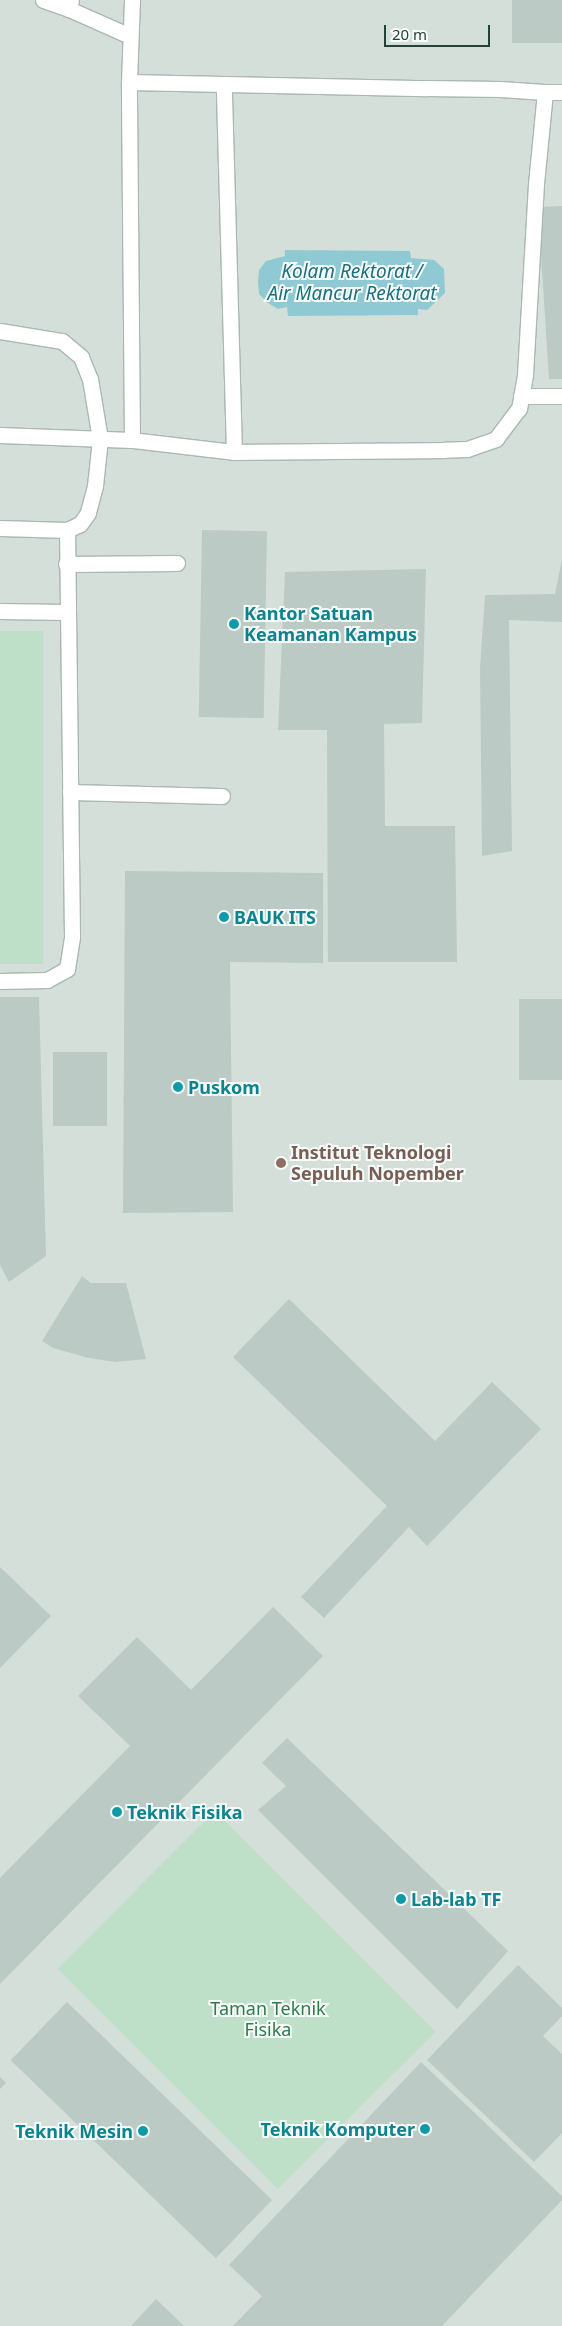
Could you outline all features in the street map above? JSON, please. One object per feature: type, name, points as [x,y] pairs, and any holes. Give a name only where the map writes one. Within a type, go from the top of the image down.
[{"type":"street","points":[[43,0],[70,4],[130,36]]},
{"type":"street","points":[[132,0],[129,82],[132,440]]},
{"type":"street","points":[[129,82],[562,92]]},
{"type":"street","points":[[224,84],[234,452]]},
{"type":"street","points":[[0,435],[132,440],[234,452],[467,448],[496,439],[519,408],[521,396],[545,92]]},
{"type":"street","points":[[0,331],[62,341],[81,357],[90,379],[100,439],[95,486],[88,513],[80,524],[68,530],[0,528]]},
{"type":"street","points":[[521,396],[562,396]]},
{"type":"street","points":[[0,980],[47,980],[67,969],[72,936],[66,612],[68,530]]},
{"type":"street","points":[[66,564],[177,563]]},
{"type":"street","points":[[0,611],[66,612]]},
{"type":"street","points":[[70,792],[222,796]]},
{"type":"shaded area","name":"Institut Teknologi Sepuluh Nopember","points":[[0,0],[562,0],[562,2326],[0,2326]]},
{"type":"green space","points":[[0,631],[43,631],[43,964],[0,964]]},
{"type":"green space","name":"Taman Teknik Fisika","points":[[215,1811],[436,2032],[278,2189],[57,1969]]},
{"type":"water","name":"Kolam Rektorat / Air Mancur Rektorat","points":[[285,250],[410,251],[411,258],[434,260],[444,269],[445,293],[427,310],[418,309],[418,315],[288,316],[287,307],[278,309],[259,294],[258,283],[259,270],[266,261],[285,256]]},
{"type":"building","points":[[512,0],[562,0],[562,43],[512,43]]},
{"type":"building","points":[[562,206],[562,379],[549,379],[538,207]]},
{"type":"building","name":"Kantor Satuan Keamanan Kampus","points":[[202,530],[267,531],[264,718],[199,717]]},
{"type":"building","points":[[562,559],[562,622],[509,620],[512,851],[482,856],[480,668],[485,595],[555,594]]},
{"type":"building","points":[[426,569],[422,723],[384,724],[385,826],[455,826],[457,962],[328,962],[327,730],[278,730],[285,572]]},
{"type":"building","name":"Puskom","points":[[125,871],[323,873],[323,963],[230,962],[233,1212],[123,1213]]},
{"type":"building","points":[[0,997],[39,997],[46,1256],[9,1282],[0,1265]]},
{"type":"building","points":[[519,999],[562,999],[562,1080],[519,1080]]},
{"type":"building","points":[[53,1052],[107,1052],[107,1126],[53,1126]]},
{"type":"building","points":[[82,1276],[91,1283],[126,1283],[146,1359],[116,1362],[89,1358],[53,1348],[42,1341]]},
{"type":"building","points":[[289,1299],[435,1441],[492,1382],[541,1429],[427,1546],[409,1527],[324,1618],[301,1597],[387,1506],[233,1357]]},
{"type":"building","points":[[0,1567],[51,1616],[0,1668]]},
{"type":"building","name":"Teknik Fisika","points":[[273,1607],[323,1656],[0,1984],[0,1878],[130,1746],[78,1696],[137,1637],[191,1690]]},
{"type":"building","name":"Lab-lab TF","points":[[287,1738],[508,1951],[457,2009],[258,1810],[286,1786],[262,1763]]},
{"type":"building","points":[[518,1965],[562,2008],[562,2016],[543,2036],[562,2054],[562,2133],[534,2162],[427,2060]]},
{"type":"building","name":"Teknik Mesin","points":[[67,2002],[272,2200],[216,2258],[11,2060]]},
{"type":"building","name":"Teknik Komputer","points":[[421,2062],[562,2196],[562,2200],[442,2326],[233,2326],[262,2296],[229,2265]]},
{"type":"building","points":[[0,2077],[6,2083],[0,2089]]},
{"type":"building","points":[[156,2299],[184,2326],[131,2326]]},
{"type":"place","name":"Kantor Satuan Keamanan Kampus","points":[[234,624]]},
{"type":"place","name":"BAUK ITS","points":[[224,917]]},
{"type":"place","name":"Puskom","points":[[178,1087]]},
{"type":"place","name":"Institut Teknologi Sepuluh Nopember","points":[[281,1163]]},
{"type":"place","name":"Teknik Fisika","points":[[117,1812]]},
{"type":"place","name":"Lab-lab TF","points":[[401,1899]]},
{"type":"place","name":"Teknik Komputer","points":[[425,2129]]},
{"type":"place","name":"Teknik Mesin","points":[[143,2131]]}]
